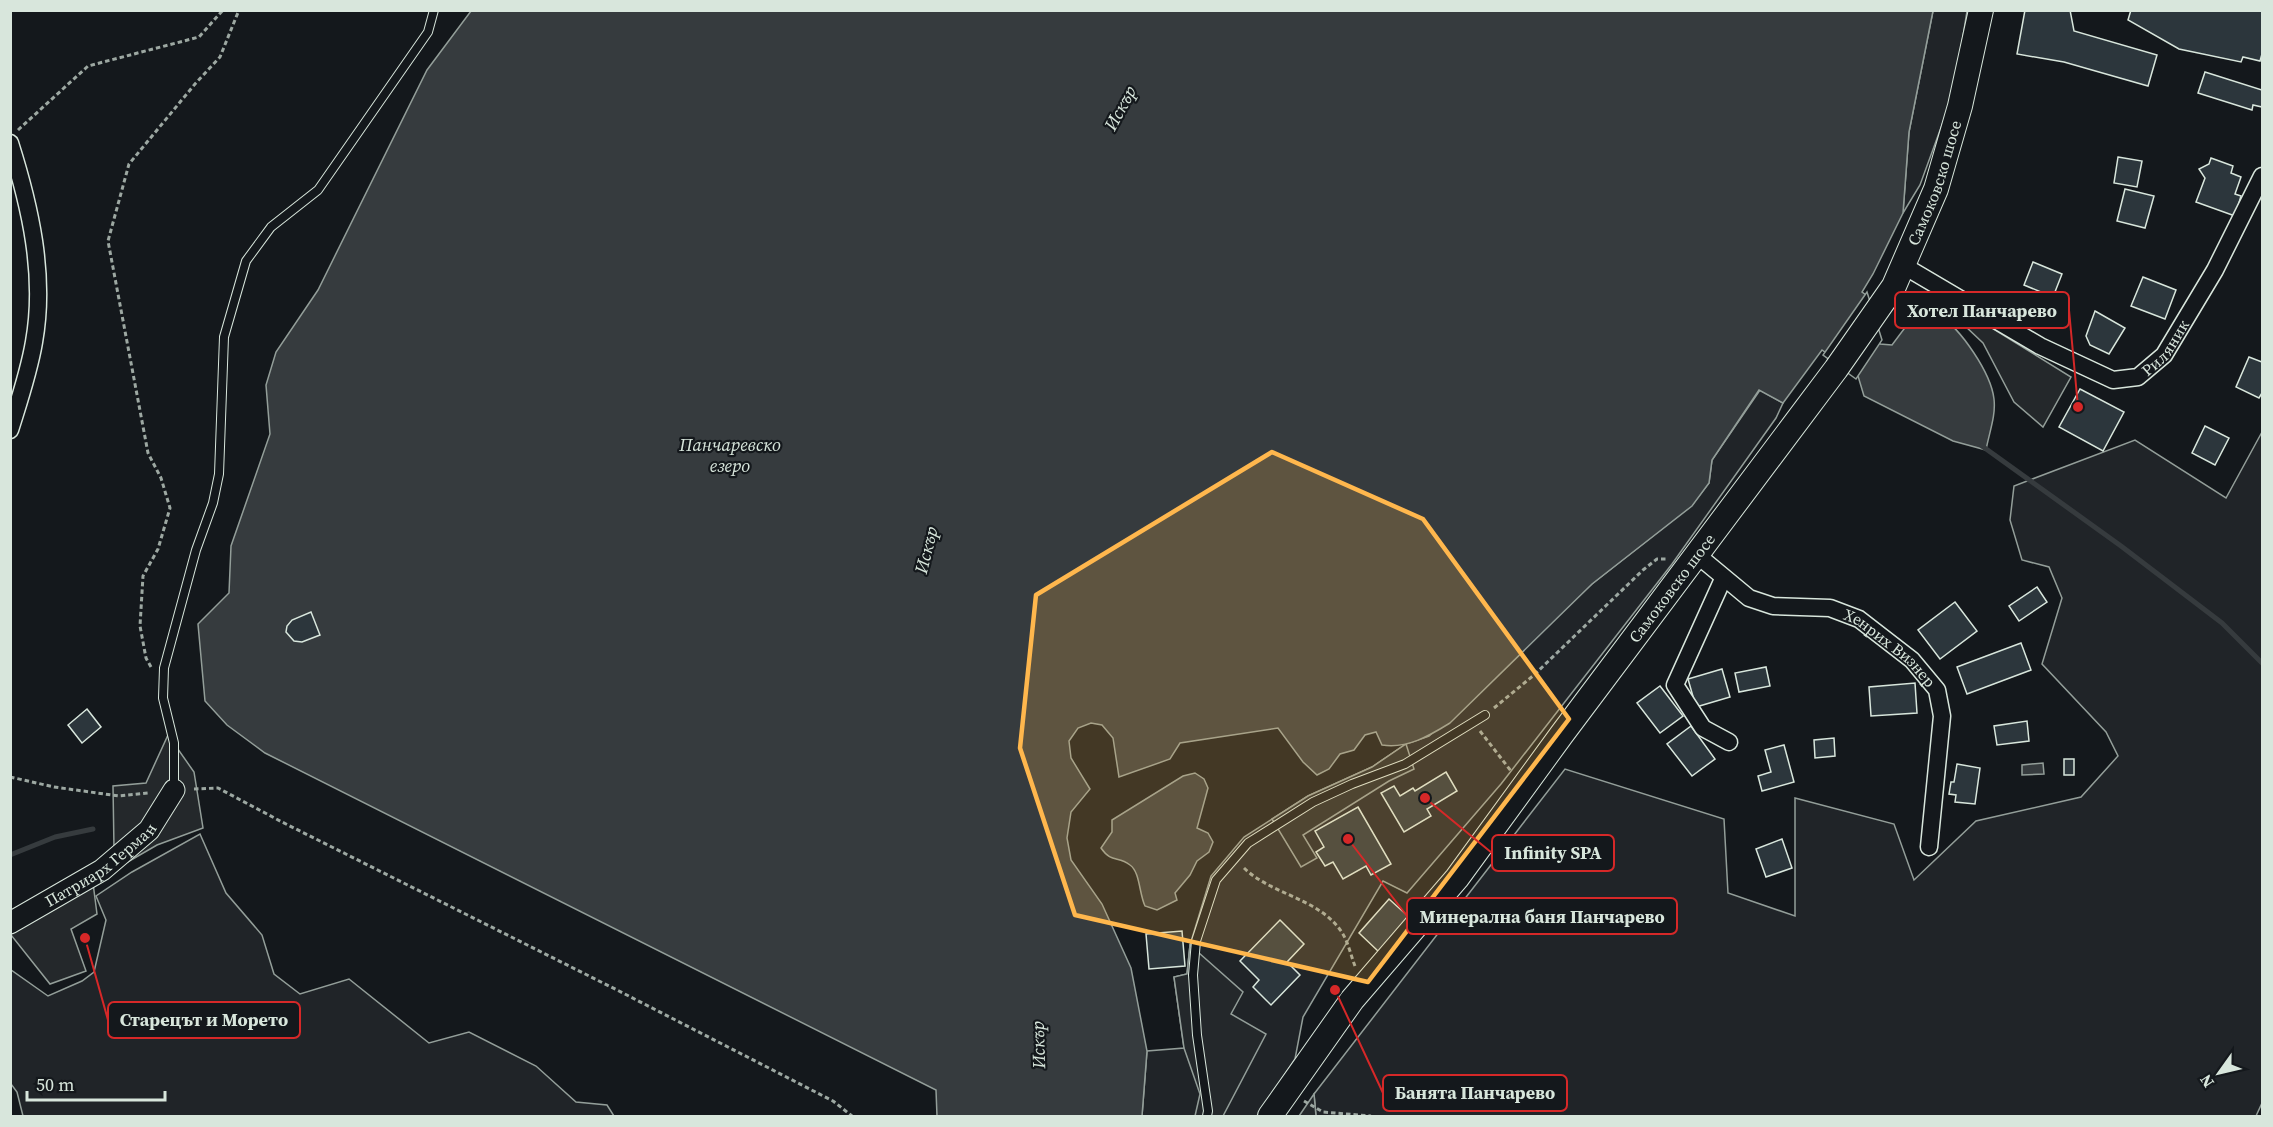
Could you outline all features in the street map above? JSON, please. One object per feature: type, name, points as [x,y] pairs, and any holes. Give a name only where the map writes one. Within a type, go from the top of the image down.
[{"type":"main road","name":"Самоковско шосе","points":[[1270,1116],[1362,988],[1457,878],[1877,313],[1904,266],[1936,189],[1960,106],[1981,10]]},
{"type":"street","points":[[10,143],[26,195],[38,277],[35,340],[10,430]]},
{"type":"street","name":"Риляник","points":[[1904,266],[2040,346],[2113,380],[2138,377],[2164,355],[2215,270],[2262,176]]},
{"type":"street","name":"Хенрих Визнер","points":[[1696,554],[1723,579],[1749,598],[1773,606],[1830,608],[1859,619],[1912,660],[1936,690],[1942,716],[1929,847]]},
{"type":"street","points":[[1723,579],[1675,685],[1703,728],[1729,742]]},
{"type":"street","name":"Патриарх Герман","points":[[10,923],[102,870],[149,830],[174,790]]},
{"type":"lane","points":[[174,790],[174,743],[163,693],[164,668],[196,550],[213,503],[219,474],[224,337],[246,261],[271,227],[318,190],[428,32],[434,10]]},
{"type":"lane","points":[[1207,1116],[1193,975],[1196,941],[1216,880],[1248,843],[1313,802],[1405,764],[1485,715]]},
{"type":"path","points":[[10,138],[88,66],[199,37],[223,10]]},
{"type":"path","points":[[163,693],[146,658],[140,626],[143,576],[158,549],[170,508],[160,478],[148,453],[108,241],[129,164],[220,57],[239,10]]},
{"type":"path","points":[[1485,715],[1534,675],[1643,570]]},
{"type":"path","points":[[1474,722],[1523,787]]},
{"type":"path","points":[[10,777],[54,787],[119,796],[218,788],[619,990],[833,1101],[852,1116]]},
{"type":"path","points":[[1234,858],[1252,876],[1328,917],[1342,932],[1362,988]]},
{"type":"path","points":[[1323,1112],[1371,1116]]},
{"type":"highlighted area","points":[[1272,452],[1423,519],[1569,719],[1368,982],[1075,915],[1020,748],[1036,595]]},
{"type":"shaded area","points":[[1933,11],[1967,11],[1954,92],[1920,185],[1903,213],[1909,132]]},
{"type":"shaded area","points":[[1958,307],[2071,377],[2043,427],[2014,402],[1983,343],[1962,323]]},
{"type":"shaded area","points":[[1760,390],[1783,403],[1776,418],[1672,564],[1501,784],[1407,893],[1383,881],[1303,1017],[1295,1059],[1257,1116],[1142,1116],[1147,1051],[1184,1048],[1174,977],[1187,974],[1190,945],[1211,876],[1244,837],[1308,796],[1372,767],[1406,744],[1429,736],[1592,584],[1692,505],[1709,483],[1712,460]]},
{"type":"shaded area","points":[[2262,432],[2262,1103],[2256,1116],[1316,1116],[1314,1094],[1565,769],[1724,819],[1728,893],[1795,916],[1795,798],[1894,824],[1914,880],[1976,821],[2081,797],[2118,756],[2106,732],[2042,664],[2062,598],[2049,567],[2022,560],[2010,520],[2014,486],[2135,440],[2226,498]]},
{"type":"shaded area","points":[[168,735],[194,772],[203,828],[157,845],[126,863],[114,849],[113,786],[146,783]]},
{"type":"shaded area","points":[[1406,744],[1414,769],[1389,781],[1303,835],[1317,858],[1301,867],[1272,819],[1308,796],[1372,767]]},
{"type":"shaded area","points":[[200,834],[226,893],[262,935],[274,974],[300,994],[349,979],[429,1043],[469,1032],[536,1066],[576,1102],[607,1105],[614,1116],[23,1116],[17,1092],[11,1084],[11,970],[48,996],[82,981],[94,972],[106,920],[96,896],[132,872]]},
{"type":"shaded area","points":[[93,883],[97,914],[71,929],[86,971],[50,984],[10,932]]},
{"type":"shaded area","points":[[1190,945],[1243,992],[1231,1014],[1266,1034],[1223,1116],[1195,1116],[1200,1094],[1184,1048],[1174,977],[1187,974]]},
{"type":"shaded area","points":[[1314,1094],[1316,1116],[1299,1116]]},
{"type":"water","name":"Панчаревско езеро","points":[[471,11],[1933,11],[1909,132],[1903,213],[1862,292],[1866,295],[1880,344],[1892,345],[1916,313],[1931,313],[1939,315],[1948,322],[1974,352],[1992,388],[1994,399],[1993,418],[1986,450],[1953,441],[1864,396],[1858,376],[1822,350],[1783,403],[1759,390],[1712,460],[1709,483],[1692,506],[1592,584],[1450,723],[1426,737],[1391,746],[1382,745],[1376,732],[1365,735],[1354,750],[1340,754],[1329,769],[1317,775],[1303,762],[1278,728],[1180,743],[1170,759],[1119,777],[1113,738],[1102,725],[1091,723],[1078,728],[1069,741],[1071,758],[1090,789],[1071,812],[1067,838],[1071,860],[1102,904],[1131,968],[1147,1051],[1142,1116],[937,1116],[936,1090],[265,753],[227,725],[205,701],[198,624],[229,593],[231,546],[270,434],[266,385],[276,352],[318,290],[427,70]]},
{"type":"water","points":[[2043,763],[2044,774],[2022,775],[2022,765]]},
{"type":"water","points":[[1195,773],[1204,779],[1208,788],[1197,828],[1208,833],[1213,842],[1209,852],[1197,861],[1190,875],[1175,893],[1177,900],[1157,910],[1145,906],[1133,868],[1122,860],[1108,856],[1101,848],[1112,832],[1112,820],[1183,776]]},
{"type":"pier","points":[[1867,292],[1882,340],[1856,379],[1823,355]]},
{"type":"building","points":[[2025,10],[2070,10],[2074,31],[2157,55],[2148,86],[2064,62],[2017,54]]},
{"type":"building","points":[[2131,10],[2262,10],[2260,61],[2243,57],[2241,62],[2179,49],[2128,20]]},
{"type":"building","points":[[2205,72],[2262,90],[2262,107],[2253,105],[2252,110],[2198,93]]},
{"type":"building","points":[[2118,157],[2142,161],[2137,187],[2114,183]]},
{"type":"building","points":[[2211,158],[2233,166],[2231,173],[2241,177],[2235,194],[2241,196],[2235,216],[2196,202],[2205,178],[2199,169],[2209,164]]},
{"type":"building","points":[[2125,189],[2154,196],[2145,228],[2117,221]]},
{"type":"building","points":[[2033,262],[2062,274],[2053,297],[2024,285]]},
{"type":"building","points":[[2143,277],[2176,290],[2165,319],[2131,306]]},
{"type":"building","points":[[2095,311],[2125,328],[2109,354],[2090,345],[2086,336]]},
{"type":"building","points":[[2249,357],[2262,362],[2262,393],[2259,398],[2236,387]]},
{"type":"building","points":[[2080,389],[2124,412],[2103,451],[2059,427]]},
{"type":"building","points":[[2205,426],[2229,438],[2215,465],[2192,453]]},
{"type":"building","points":[[2037,587],[2047,602],[2019,621],[2009,606]]},
{"type":"building","points":[[1955,602],[1977,631],[1940,659],[1918,630]]},
{"type":"building","points":[[311,612],[320,635],[302,642],[294,641],[286,632],[287,626],[292,620]]},
{"type":"building","points":[[2021,643],[2031,670],[1967,694],[1957,667]]},
{"type":"building","points":[[1766,667],[1770,686],[1739,692],[1735,673]]},
{"type":"building","points":[[1722,669],[1730,697],[1696,707],[1688,679]]},
{"type":"building","points":[[1915,683],[1917,713],[1871,716],[1869,687]]},
{"type":"building","points":[[1660,686],[1683,716],[1660,733],[1637,703]]},
{"type":"building","points":[[87,709],[101,727],[82,743],[68,725]]},
{"type":"building","points":[[2027,721],[2029,741],[1997,745],[1994,726]]},
{"type":"building","points":[[1691,726],[1715,759],[1692,776],[1667,744]]},
{"type":"building","points":[[1834,738],[1835,756],[1815,758],[1814,740]]},
{"type":"building","points":[[1784,745],[1794,782],[1762,791],[1758,776],[1771,772],[1765,750]]},
{"type":"building","points":[[2064,759],[2074,759],[2074,775],[2064,775]]},
{"type":"building","points":[[1957,764],[1980,768],[1975,804],[1955,802],[1956,795],[1949,794]]},
{"type":"building","points":[[1446,772],[1457,791],[1427,809],[1431,816],[1404,832],[1381,793],[1394,786],[1400,796],[1413,788],[1415,791]]},
{"type":"building","points":[[1358,807],[1391,864],[1371,875],[1366,866],[1343,879],[1333,862],[1325,866],[1316,852],[1324,847],[1315,831]]},
{"type":"building","points":[[1782,839],[1792,868],[1766,877],[1756,849]]},
{"type":"building","points":[[1389,899],[1409,917],[1379,952],[1359,933]]},
{"type":"building","points":[[1280,920],[1304,944],[1287,962],[1300,975],[1271,1005],[1253,987],[1259,980],[1240,961]]},
{"type":"building","points":[[1182,931],[1185,966],[1149,969],[1146,934]]},
{"type":"waterway","points":[[1982,446],[2121,546],[2222,623],[2262,663]]},
{"type":"waterway","points":[[10,855],[55,837],[93,829]]},
{"type":"place","name":"Хотел Панчарево","points":[[2078,407]]},
{"type":"place","name":"Infinity SPA","points":[[1425,798]]},
{"type":"place","name":"Минерална баня Панчарево","points":[[1348,839]]},
{"type":"place","name":"Старецът и Морето","points":[[85,938]]},
{"type":"place","name":"Банята Панчарево","points":[[1335,990]]},
{"type":"water label","name":"Искър","points":[[1120,108]]},
{"type":"water label","name":"Искър","points":[[926,550]]},
{"type":"water label","name":"Искър","points":[[1038,1045]]}]
